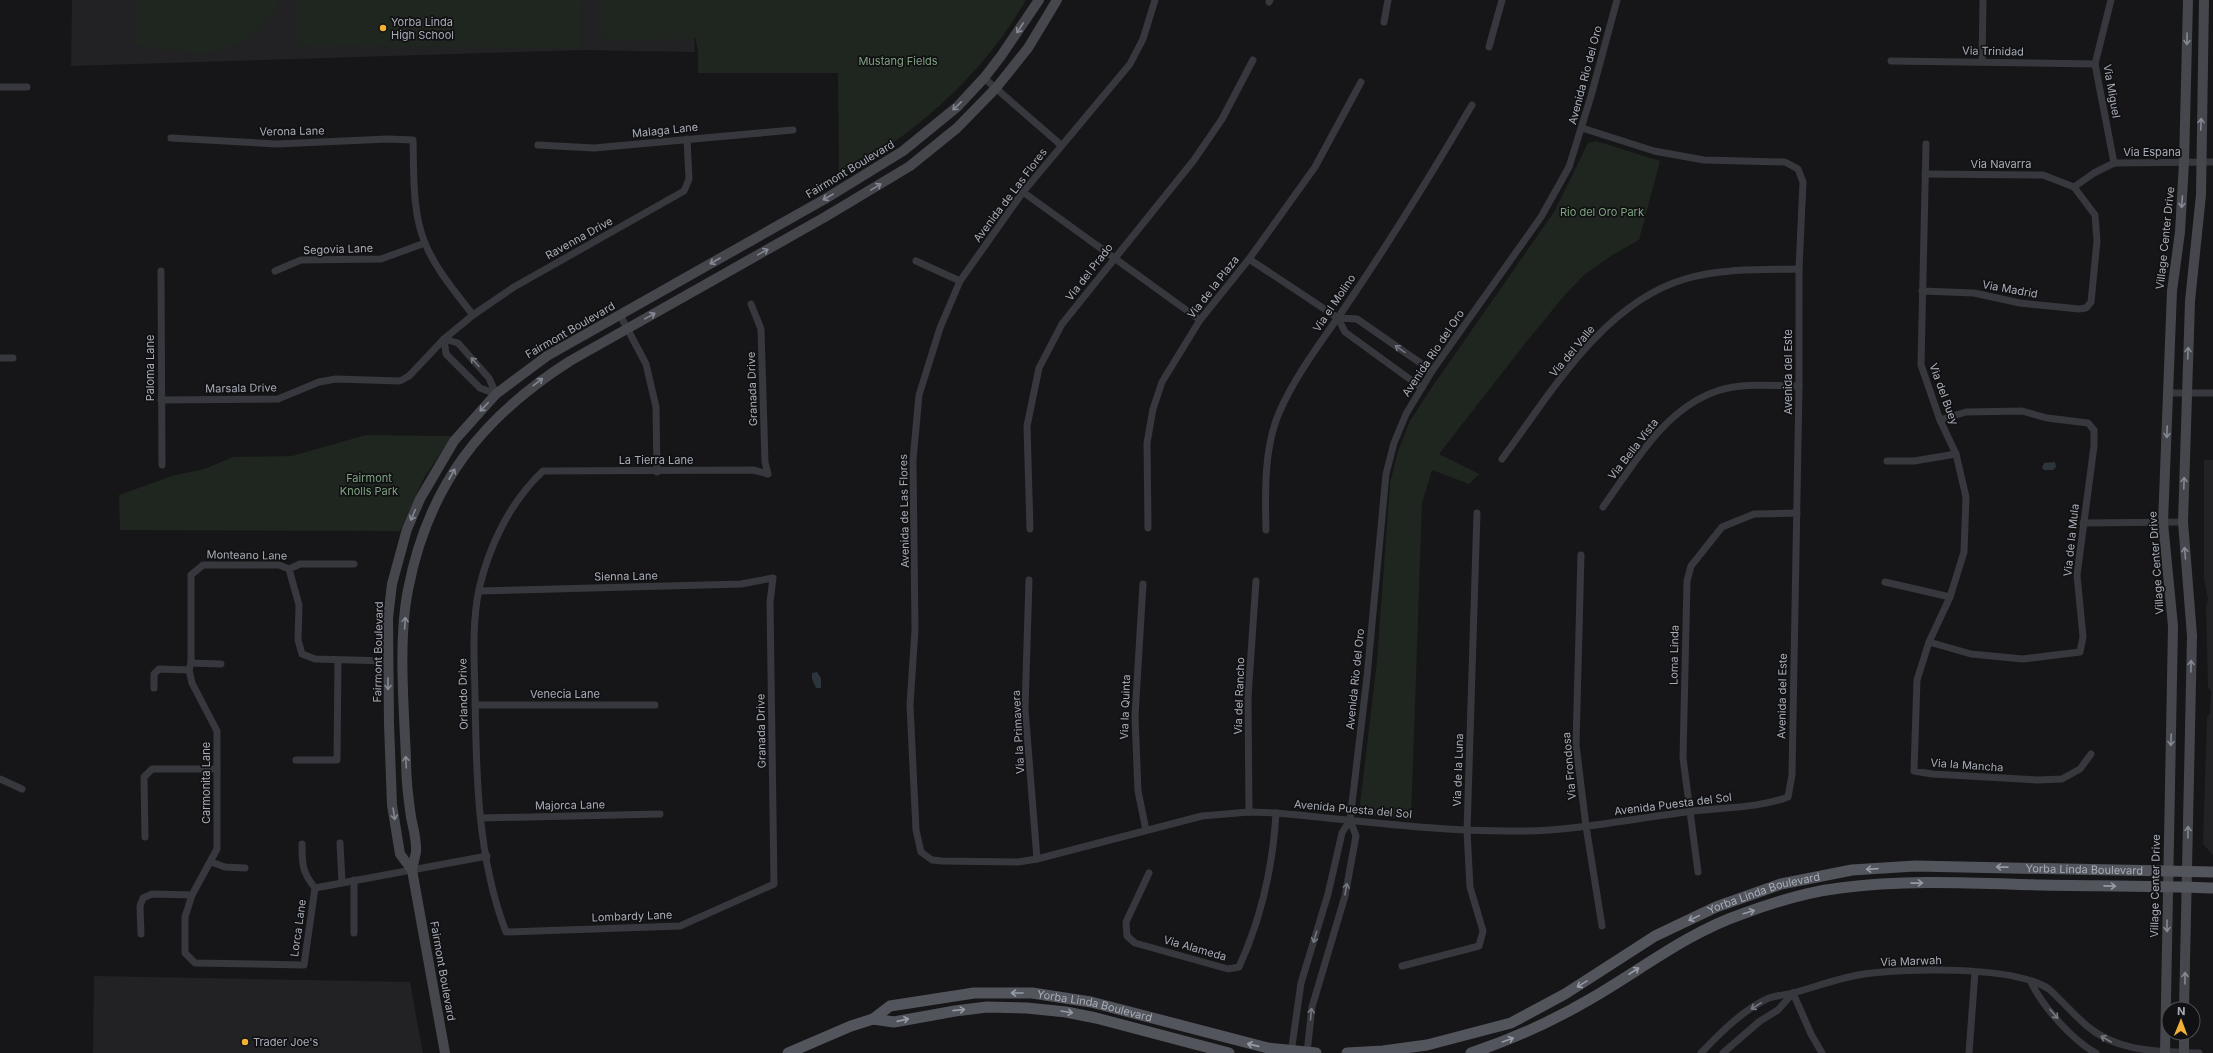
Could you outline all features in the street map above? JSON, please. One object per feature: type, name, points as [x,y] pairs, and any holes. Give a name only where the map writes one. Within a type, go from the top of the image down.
[{"type":"main road","name":"Fairmont Boulevard","points":[[412,870],[400,854],[392,805],[388,618],[392,584],[407,529],[420,499],[454,441],[496,394],[547,356],[870,173],[924,135],[956,107],[984,78],[1002,56],[1039,0]]},
{"type":"main road","name":"Fairmont Boulevard","points":[[445,1053],[412,870],[416,851],[408,795],[404,662],[408,591],[417,552],[434,506],[457,465],[469,448],[508,406],[542,379],[825,217],[910,166],[957,128],[996,88],[1028,48],[1057,0]]},
{"type":"main road","name":"Village Center Drive","points":[[2165,1052],[2167,871],[2173,626],[2163,523],[2172,291],[2180,232],[2184,163],[2188,0]]},
{"type":"main road","points":[[2184,1001],[2192,636],[2183,522],[2190,301],[2201,195],[2200,163],[2204,0]]},
{"type":"main road","points":[[496,394],[508,406]]},
{"type":"main road","points":[[388,661],[404,662]]},
{"type":"main road","name":"Yorba Linda Boulevard","points":[[1347,1053],[1383,1051],[1427,1045],[1512,1023],[1565,994],[1655,936],[1716,907],[1781,884],[1852,870],[1915,866],[2213,872]]},
{"type":"main road","name":"Yorba Linda Boulevard","points":[[1471,1053],[1510,1040],[1545,1024],[1593,998],[1690,936],[1741,914],[1795,897],[1839,888],[1875,884],[1944,882],[2213,888]]},
{"type":"main road","points":[[986,993],[987,1008]]},
{"type":"main road","name":"Yorba Linda Boulevard","points":[[788,1053],[851,1026],[873,1019],[890,1006],[913,1001],[986,993],[1032,993],[1091,1002],[1158,1018],[1218,1036],[1268,1048],[1291,1052],[1310,1053]]},
{"type":"main road","name":"Yorba Linda Boulevard","points":[[873,1019],[894,1022],[932,1014],[987,1008],[1027,1008],[1066,1012],[1130,1026],[1229,1053]]},
{"type":"main road","points":[[2184,1041],[2184,1053]]},
{"type":"street","name":"Avenida de Las Flores","points":[[921,852],[916,830],[910,705],[915,630],[913,460],[919,395],[940,328],[960,281],[1023,192],[1130,64],[1143,39],[1155,0]]},
{"type":"street","points":[[1384,22],[1388,0]]},
{"type":"street","points":[[1489,47],[1502,0]]},
{"type":"street","name":"Avenida Rio del Oro","points":[[1291,1052],[1301,983],[1328,894],[1342,833],[1350,820],[1367,677],[1386,474],[1397,435],[1406,414],[1432,371],[1542,218],[1570,167],[1617,0]]},
{"type":"street","points":[[1982,62],[1983,0]]},
{"type":"street","name":"Via Miguel","points":[[2111,0],[2095,64],[2114,163]]},
{"type":"street","name":"Via del Prado","points":[[1030,529],[1027,426],[1039,368],[1062,324],[1194,160],[1210,137],[1222,119],[1253,60]]},
{"type":"street","name":"Via Trinidad","points":[[1892,61],[2095,64]]},
{"type":"street","points":[[984,78],[1061,145]]},
{"type":"street","name":"Via de la Plaza","points":[[1148,528],[1147,443],[1154,409],[1162,382],[1200,320],[1249,259],[1315,166],[1361,82]]},
{"type":"street","points":[[0,87],[27,87]]},
{"type":"street","name":"Via el Molino","points":[[1266,530],[1265,483],[1268,456],[1278,414],[1302,369],[1338,318],[1409,211],[1472,105]]},
{"type":"street","name":"Avenida del Este","points":[[1582,128],[1654,151],[1704,160],[1785,162],[1798,169],[1803,182],[1799,270],[1799,386],[1792,775],[1788,797]]},
{"type":"street","name":"Malaga Lane","points":[[538,145],[594,148],[793,130]]},
{"type":"street","name":"Verona Lane","points":[[171,138],[277,144],[388,139],[413,140],[418,216],[425,243]]},
{"type":"street","name":"Ravenna Drive","points":[[444,339],[472,315],[514,287],[684,190],[689,179],[687,139]]},
{"type":"street","name":"Via del Buey","points":[[1926,144],[1921,365],[1940,420],[1956,454],[1966,497],[1964,552],[1950,597],[1929,642]]},
{"type":"street","name":"Via Espana","points":[[2074,187],[2094,173],[2114,163],[2213,162]]},
{"type":"street","name":"Via Navarra","points":[[1925,174],[2043,175],[2074,187]]},
{"type":"street","name":"Via Madrid","points":[[1922,291],[1974,294],[2020,303],[2079,309],[2086,308],[2091,302],[2097,241],[2095,215],[2074,187]]},
{"type":"street","points":[[1023,192],[1200,320]]},
{"type":"street","points":[[425,243],[446,281],[472,315]]},
{"type":"street","name":"Segovia Lane","points":[[275,271],[301,260],[381,259],[425,243]]},
{"type":"street","points":[[1249,259],[1338,318],[1345,332],[1422,388]]},
{"type":"street","points":[[916,261],[960,281]]},
{"type":"street","name":"Via del Valle","points":[[1502,458],[1587,346],[1617,316],[1645,297],[1684,279],[1734,270],[1799,270]]},
{"type":"street","name":"Paloma Lane","points":[[160,271],[162,465]]},
{"type":"street","name":"Granada Drive","points":[[751,304],[761,329],[765,462],[768,474]]},
{"type":"street","points":[[620,315],[646,364],[656,407],[657,472]]},
{"type":"street","points":[[1338,318],[1357,318],[1432,371]]},
{"type":"street","points":[[444,339],[458,343],[489,378],[496,394],[480,388],[446,354],[444,339]]},
{"type":"street","name":"Marsala Drive","points":[[161,400],[278,399],[319,382],[336,379],[400,381],[409,376],[444,339]]},
{"type":"street","points":[[0,358],[13,358]]},
{"type":"street","name":"Via Bella Vista","points":[[1603,507],[1655,435],[1672,418],[1689,405],[1717,391],[1736,387],[1799,386]]},
{"type":"street","points":[[2168,393],[2213,393]]},
{"type":"street","name":"Via de la Mula","points":[[1929,642],[1971,654],[2023,659],[2080,652],[2083,637],[2077,575],[2094,446],[2094,430],[2088,423],[2047,418],[2022,412],[1966,412],[1940,420]]},
{"type":"street","points":[[1887,461],[1914,461],[1956,454]]},
{"type":"street","name":"La Tierra Lane","points":[[543,471],[657,472],[754,470],[768,474]]},
{"type":"street","name":"Orlando Drive","points":[[506,932],[500,917],[487,856],[477,785],[474,643],[479,591],[493,545],[509,513],[532,481],[543,471]]},
{"type":"street","name":"Loma Linda","points":[[1698,872],[1688,811],[1683,758],[1687,580],[1691,566],[1722,527],[1754,514],[1797,512]]},
{"type":"street","name":"Via de la Luna","points":[[1402,966],[1479,946],[1483,932],[1470,887],[1467,831],[1477,513]]},
{"type":"street","points":[[2083,523],[2183,522]]},
{"type":"street","name":"Via Frondosa","points":[[1581,555],[1576,746],[1586,826],[1602,926]]},
{"type":"street","name":"Monteano Lane","points":[[191,575],[203,565],[279,565],[289,569],[300,564],[354,564]]},
{"type":"street","points":[[289,569],[299,605],[298,640],[302,654],[311,658],[338,661],[388,661]]},
{"type":"street","name":"Carmonita Lane","points":[[191,575],[190,666],[192,683],[217,731],[217,849],[192,895],[185,917],[186,953],[195,963]]},
{"type":"street","name":"Granada Drive","points":[[773,578],[770,602],[774,884]]},
{"type":"street","name":"Sienna Lane","points":[[479,591],[741,584],[773,578]]},
{"type":"street","name":"Via la Primavera","points":[[1029,580],[1025,709],[1037,859]]},
{"type":"street","name":"Via del Rancho","points":[[1249,812],[1248,697],[1256,581]]},
{"type":"street","points":[[1885,582],[1950,597]]},
{"type":"street","name":"Via la Quinta","points":[[1143,584],[1135,716],[1137,783],[1146,830]]},
{"type":"street","name":"Via la Mancha","points":[[1929,642],[1918,680],[1914,771],[1932,774],[2015,779],[2062,779],[2080,769],[2091,754]]},
{"type":"street","points":[[296,760],[337,760],[338,661]]},
{"type":"street","points":[[154,688],[154,674],[159,669],[221,664]]},
{"type":"street","name":"Venecia Lane","points":[[475,705],[655,704]]},
{"type":"street","points":[[144,837],[144,777],[147,772],[152,768],[217,769]]},
{"type":"street","points":[[0,780],[22,789]]},
{"type":"street","name":"Avenida Puesta del Sol","points":[[921,852],[932,860],[942,861],[1001,862],[1037,859],[1202,816],[1249,812],[1276,813],[1467,831],[1519,831],[1586,826],[1688,811],[1772,804],[1788,797]]},
{"type":"street","name":"Via Alameda","points":[[1149,873],[1126,922],[1127,936],[1135,943],[1228,969],[1239,967],[1245,954],[1270,872],[1276,813]]},
{"type":"street","name":"Majorca Lane","points":[[481,818],[660,814]]},
{"type":"street","name":"Avenida Rio del Oro","points":[[1310,1053],[1312,1007],[1346,889],[1356,836],[1350,820]]},
{"type":"street","points":[[340,843],[342,883]]},
{"type":"street","points":[[302,844],[302,866],[305,876],[314,888]]},
{"type":"street","name":"Lorca Lane","points":[[195,963],[304,965],[314,888],[487,856]]},
{"type":"street","points":[[211,862],[225,867],[245,868]]},
{"type":"street","points":[[354,880],[354,933]]},
{"type":"street","name":"Lombardy Lane","points":[[506,932],[680,926],[774,884]]},
{"type":"street","points":[[141,934],[140,906],[143,898],[152,894],[192,895]]},
{"type":"street","points":[[1969,1053],[1975,972]]},
{"type":"street","name":"Via Marwah","points":[[1701,1053],[1752,1008],[1770,997],[1792,993],[1836,980],[1878,973],[1975,972],[2000,973],[2042,984],[2088,1027],[2110,1042],[2130,1049],[2199,1053]]},
{"type":"street","points":[[2031,982],[2040,998],[2065,1027],[2076,1038],[2096,1053]]},
{"type":"street","points":[[1723,1053],[1760,1021],[1778,1010],[1792,993],[1811,1034],[1822,1053]]},
{"type":"shaded area","name":"Yorba Linda High School","points":[[72,0],[689,0],[693,19],[695,52],[583,50],[71,66]]},
{"type":"shaded area","points":[[2204,460],[2213,460],[2213,855],[2203,844],[2207,717],[2210,713],[2211,691],[2208,688],[2206,606],[2208,599],[2204,579]]},
{"type":"shaded area","points":[[2055,462],[2056,467],[2053,470],[2044,470],[2042,468],[2044,463]]},
{"type":"shaded area","points":[[817,672],[821,678],[821,688],[816,688],[812,679],[812,673]]},
{"type":"shaded area","points":[[94,976],[410,982],[423,1053],[93,1053]]},
{"type":"green space","points":[[137,0],[280,0],[273,14],[245,42],[202,54],[136,45]]},
{"type":"green space","points":[[298,0],[581,0],[580,48],[298,46]]},
{"type":"green space","name":"Mustang Fields","points":[[600,0],[1026,0],[989,54],[968,78],[944,101],[894,142],[839,176],[838,73],[698,73],[698,50],[695,37],[694,39],[606,40],[599,32]]},
{"type":"green space","name":"Rio del Oro Park","points":[[1596,141],[1660,161],[1639,240],[1611,256],[1584,275],[1564,296],[1439,454],[1479,474],[1469,484],[1432,470],[1422,503],[1411,820],[1370,815],[1362,811],[1360,804],[1377,661],[1390,483],[1398,451],[1410,421],[1554,212],[1588,143]]},
{"type":"green space","name":"Fairmont Knolls Park","points":[[366,435],[452,436],[424,478],[400,531],[120,530],[119,495],[172,476],[204,469],[233,457],[292,456]]},
{"type":"place","name":"Yorba Linda High School","points":[[383,28]]},
{"type":"place","name":"Trader Joe's","points":[[245,1042]]}]
